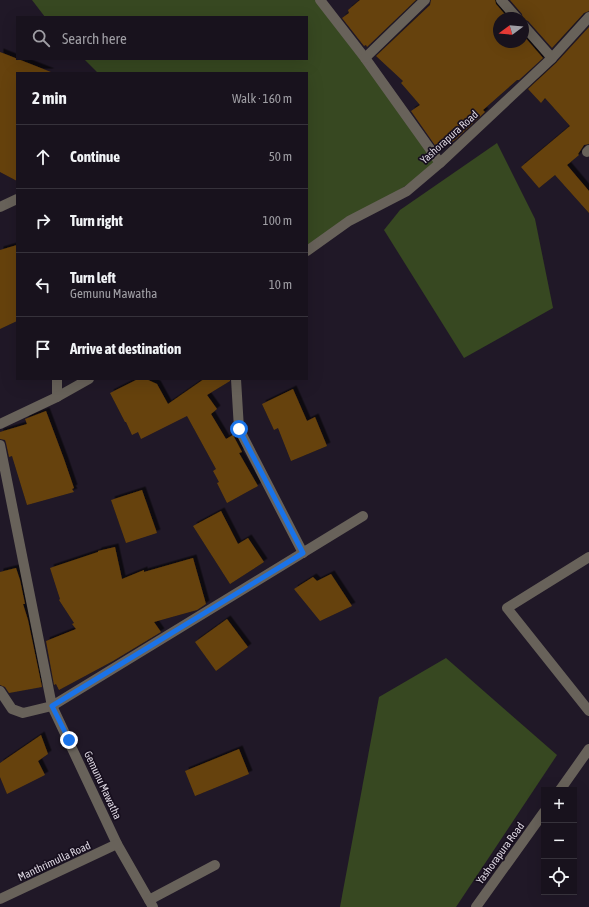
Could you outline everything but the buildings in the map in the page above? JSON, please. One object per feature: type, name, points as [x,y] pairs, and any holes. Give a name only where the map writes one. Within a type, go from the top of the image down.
[{"type":"street","points":[[320,0],[365,58],[440,163]]},
{"type":"street","points":[[365,58],[425,0]]},
{"type":"street","points":[[501,0],[512,12]]},
{"type":"street","name":"Yashorapura Road","points":[[308,250],[349,222],[407,191],[440,163],[552,58],[589,17]]},
{"type":"street","points":[[529,32],[552,58]]},
{"type":"street","points":[[0,207],[16,199]]},
{"type":"street","points":[[56,380],[58,396]]},
{"type":"street","points":[[0,424],[87,380]]},
{"type":"street","points":[[236,380],[239,429],[303,553]]},
{"type":"street","name":"Gemunu Mawatha","points":[[0,445],[52,706],[117,844],[151,904]]},
{"type":"street","points":[[0,691],[12,709],[23,713],[52,706],[363,516]]},
{"type":"street","points":[[589,557],[507,608],[589,711]]},
{"type":"street","points":[[562,787],[589,750]]},
{"type":"street","name":"Yashorapura Road","points":[[476,907],[541,816]]},
{"type":"street","name":"Manthrimulla Road","points":[[0,899],[117,844]]},
{"type":"street","points":[[151,904],[215,865]]},
{"type":"green space","points":[[32,0],[320,0],[440,163],[308,250],[308,72],[97,72],[85,60],[308,60],[308,16],[44,16]]},
{"type":"green space","points":[[497,143],[535,219],[553,308],[464,358],[384,230],[400,210]]},
{"type":"green space","points":[[446,658],[557,755],[456,907],[340,907],[379,697]]},
{"type":"route","points":[[69,740],[52,706],[303,553],[239,429]]}]
